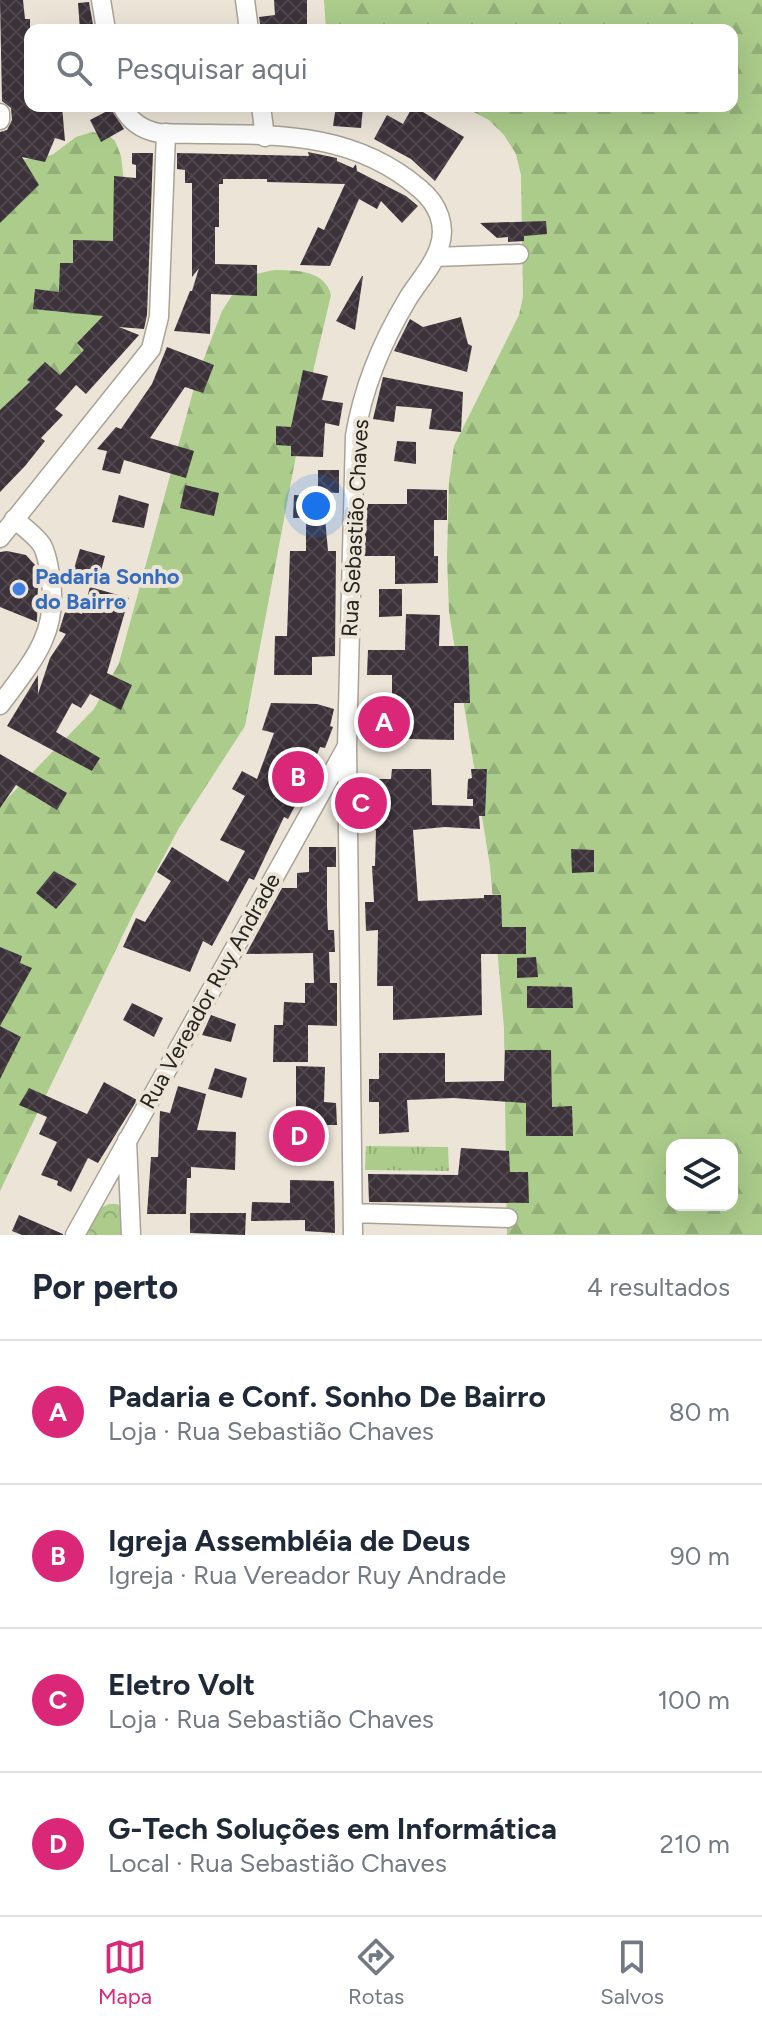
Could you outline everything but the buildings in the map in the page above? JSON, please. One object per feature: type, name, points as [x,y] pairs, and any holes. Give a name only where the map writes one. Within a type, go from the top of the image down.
[{"type":"street","points":[[101,0],[105,24]]},
{"type":"street","points":[[245,0],[248,24]]},
{"type":"street","name":"Rua Sebastião Chaves","points":[[126,112],[139,127],[149,131],[303,138],[365,153],[400,172],[428,195],[436,207],[442,232],[435,257],[410,294],[384,343],[358,420],[347,747],[353,1235]]},
{"type":"street","points":[[262,112],[265,137]]},
{"type":"street","points":[[0,113],[0,120]]},
{"type":"street","points":[[0,538],[151,349],[159,317],[166,133]]},
{"type":"street","points":[[435,257],[519,254]]},
{"type":"street","points":[[0,705],[46,638],[52,604],[49,566],[42,546],[14,519]]},
{"type":"street","name":"Rua Vereador Ruy Andrade","points":[[75,1235],[347,747]]},
{"type":"street","points":[[127,1137],[131,1235]]},
{"type":"street","points":[[353,1213],[508,1218]]},
{"type":"green space","points":[[324,0],[762,0],[762,1235],[507,1235],[504,1028],[490,866],[449,612],[447,558],[449,481],[454,446],[519,315],[523,297],[521,175],[516,154],[504,135],[489,120],[474,112],[738,112],[738,24],[326,24]]},
{"type":"green space","points":[[92,132],[108,135],[115,141],[121,156],[124,182],[117,291],[84,356],[0,446],[0,163],[52,155],[76,137]]},
{"type":"green space","points":[[274,270],[300,271],[316,276],[328,287],[331,295],[307,397],[245,726],[179,828],[134,912],[0,1191],[0,806],[94,709],[119,663],[197,377],[222,311],[238,286],[252,275]]},
{"type":"green space","points":[[366,1146],[448,1147],[449,1171],[365,1170]]},
{"type":"green space","points":[[117,1204],[124,1209],[127,1235],[84,1235],[101,1208]]},
{"type":"place","name":"Padaria Sonho do Bairro","points":[[19,589]]},
{"type":"place","name":"Padaria e Conf. Sonho De Bairro","points":[[384,722]]},
{"type":"place","name":"Igreja Assembléia de Deus","points":[[298,777]]},
{"type":"place","name":"Eletro Volt","points":[[361,803]]},
{"type":"place","name":"G-Tech Soluções em Informática","points":[[299,1136]]}]
